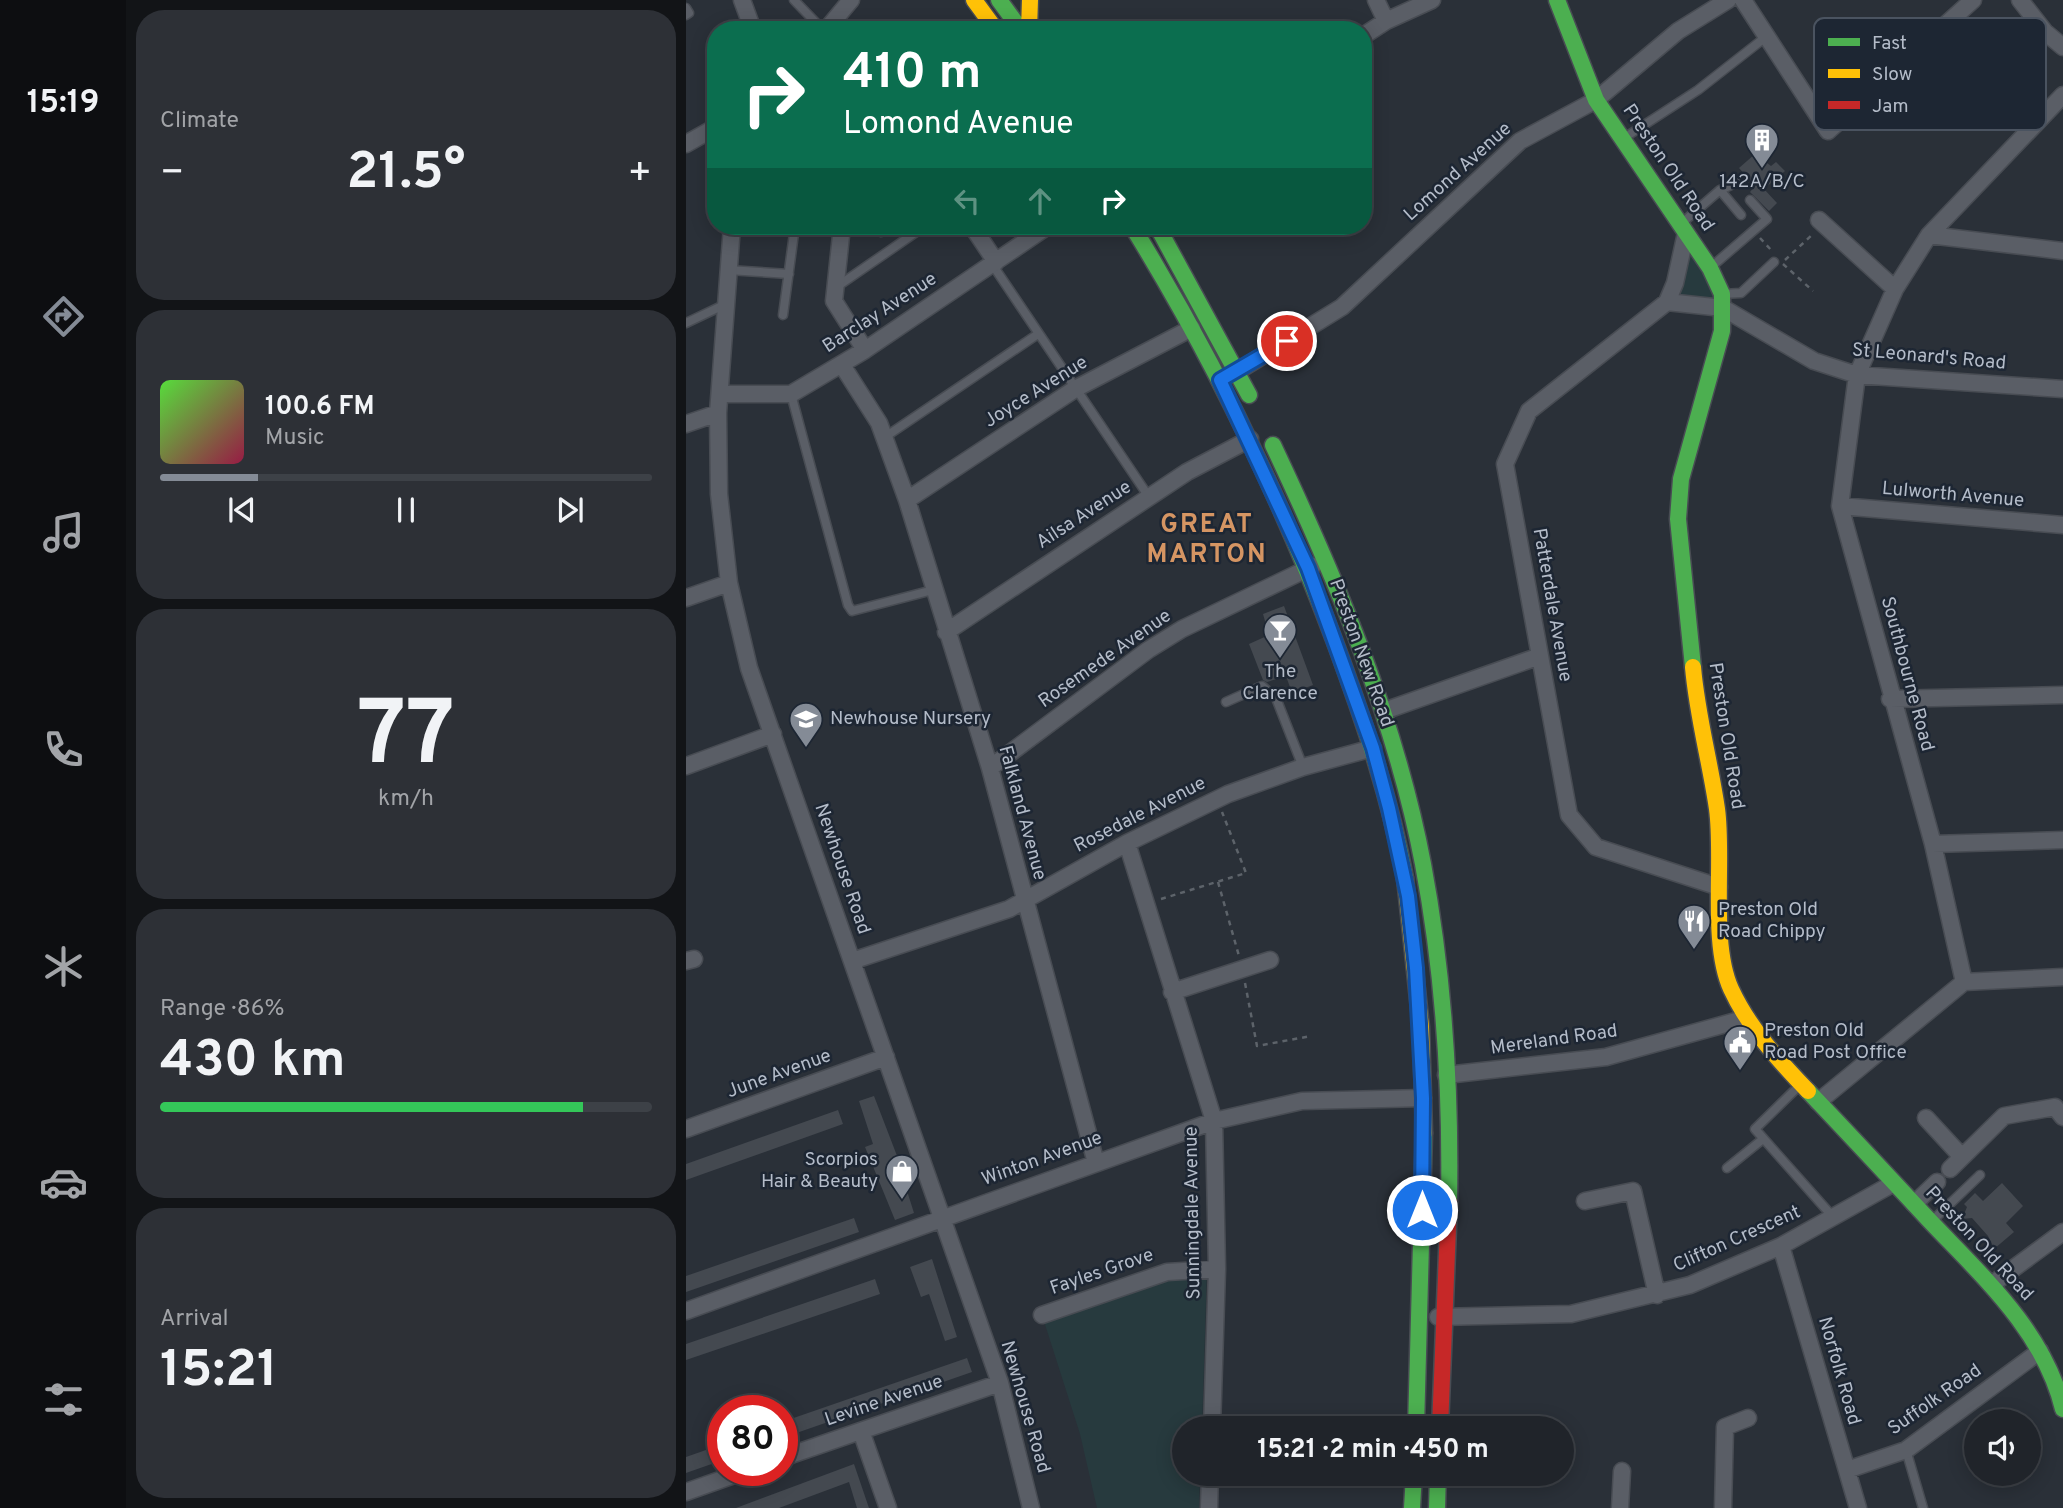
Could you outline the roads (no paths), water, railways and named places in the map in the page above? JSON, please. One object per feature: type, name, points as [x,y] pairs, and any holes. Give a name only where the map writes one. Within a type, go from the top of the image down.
[{"type":"main road","points":[[999,0],[1014,21]]},
{"type":"main road","points":[[1029,21],[1030,0]]},
{"type":"main road","name":"Preston Old Road","points":[[1557,0],[1597,100],[1710,268],[1723,301],[1722,331],[1681,479],[1678,519],[1695,692],[1717,811],[1719,887],[1725,968],[1730,987],[1747,1018],[1801,1084],[1991,1285],[2029,1331],[2058,1389],[2063,1409]]},
{"type":"main road","points":[[976,1],[990,21]]},
{"type":"main road","name":"Preston New Road","points":[[1137,235],[1220,380],[1250,439],[1308,568],[1373,748],[1408,896],[1416,968],[1423,1098],[1416,1416]]},
{"type":"main road","points":[[1162,235],[1255,409]]},
{"type":"main road","name":"Preston New Road","points":[[1268,434],[1328,559],[1384,711],[1410,803],[1434,925],[1446,1075],[1448,1181],[1441,1416]]},
{"type":"main road","points":[[1412,1508],[1413,1486]]},
{"type":"main road","points":[[1437,1508],[1438,1486]]},
{"type":"street","points":[[742,0],[749,21]]},
{"type":"street","points":[[833,21],[851,0]]},
{"type":"street","points":[[1376,0],[1386,21]]},
{"type":"street","points":[[1372,30],[1432,0]]},
{"type":"street","name":"Lomond Avenue","points":[[1220,380],[1342,307],[1520,141],[1597,100],[1678,31],[1728,0]]},
{"type":"street","points":[[1743,0],[1814,109]]},
{"type":"street","points":[[1953,18],[1973,0]]},
{"type":"street","points":[[2020,0],[2034,18]]},
{"type":"street","points":[[2046,33],[2063,47]]},
{"type":"street","name":"Southbourne Road","points":[[2046,113],[2063,95]]},
{"type":"street","name":"Southbourne Road","points":[[1964,982],[1933,844],[1890,699],[1840,506],[1857,375],[1895,289],[1929,234],[2029,130]]},
{"type":"street","points":[[686,144],[707,132]]},
{"type":"street","points":[[1821,222],[1895,289]]},
{"type":"street","points":[[1683,229],[1675,283],[1667,302],[1723,301]]},
{"type":"street","points":[[1929,234],[2063,251]]},
{"type":"street","name":"Newhouse Road","points":[[731,235],[718,413],[719,494],[729,583],[749,668],[1000,1383],[1031,1508]]},
{"type":"street","points":[[841,235],[834,301],[865,350]]},
{"type":"street","points":[[977,235],[994,263]]},
{"type":"street","name":"Barclay Avenue","points":[[721,394],[791,394],[865,350],[994,263],[1030,235]]},
{"type":"street","name":"St Leonard's Road","points":[[1723,301],[1814,361],[1857,375],[2063,390]]},
{"type":"street","name":"Patterdale Avenue","points":[[1667,302],[1529,411],[1505,464],[1569,815],[1596,846],[1719,887]]},
{"type":"street","name":"Joyce Avenue","points":[[907,500],[1075,389],[1192,328]]},
{"type":"street","name":"Falkland Avenue","points":[[842,365],[872,409],[907,500],[990,768],[1023,900],[1096,1163]]},
{"type":"street","points":[[686,424],[718,413]]},
{"type":"street","name":"Ailsa Avenue","points":[[946,632],[1187,472],[1250,439]]},
{"type":"street","name":"Lulworth Avenue","points":[[1840,506],[2063,525]]},
{"type":"street","name":"Rosemede Avenue","points":[[990,768],[1160,643],[1223,607],[1328,559]]},
{"type":"street","points":[[686,598],[729,583]]},
{"type":"street","points":[[1384,711],[1540,656]]},
{"type":"street","points":[[1890,699],[2063,695]]},
{"type":"street","points":[[686,766],[773,734]]},
{"type":"street","name":"Rosedale Avenue","points":[[852,961],[1010,909],[1127,843],[1217,799],[1303,767],[1373,748]]},
{"type":"street","points":[[1933,844],[2063,840]]},
{"type":"street","name":"Sunningdale Avenue","points":[[1127,843],[1214,1121],[1217,1269],[1212,1416]]},
{"type":"street","points":[[1172,992],[1270,960]]},
{"type":"street","points":[[1818,1102],[1964,982],[2063,977]]},
{"type":"street","name":"Mereland Road","points":[[1446,1075],[1606,1057],[1747,1018]]},
{"type":"street","name":"June Avenue","points":[[686,1129],[886,1057]]},
{"type":"street","name":"Winton Avenue","points":[[686,1311],[941,1217],[1214,1121],[1302,1101],[1423,1098]]},
{"type":"street","points":[[1950,1169],[2004,1116],[2055,1107],[2063,1117]]},
{"type":"street","points":[[1926,1118],[1962,1157]]},
{"type":"street","points":[[1914,1204],[1937,1182]]},
{"type":"street","name":"Clifton Crescent","points":[[1420,1317],[1571,1314],[1657,1295],[1690,1285],[1781,1245],[1894,1183]]},
{"type":"street","points":[[1585,1201],[1633,1191],[1657,1295]]},
{"type":"street","points":[[1991,1285],[2063,1232]]},
{"type":"street","name":"Norfolk Road","points":[[1781,1245],[1858,1508]]},
{"type":"street","name":"Fayles Grove","points":[[1042,1315],[1167,1272],[1217,1269]]},
{"type":"street","name":"Suffolk Road","points":[[1847,1471],[1906,1450],[2040,1351]]},
{"type":"street","name":"Levine Avenue","points":[[798,1453],[1000,1383]]},
{"type":"street","points":[[1723,1508],[1725,1427],[1748,1418]]},
{"type":"street","points":[[861,1431],[888,1508]]},
{"type":"street","points":[[1620,1508],[1622,1471]]},
{"type":"street","points":[[686,1492],[707,1485]]},
{"type":"street","points":[[1209,1508],[1210,1486]]},
{"type":"lane","points":[[794,0],[816,21]]},
{"type":"lane","points":[[686,8],[689,13],[686,15]]},
{"type":"lane","points":[[1623,138],[1698,90],[1767,36]]},
{"type":"lane","points":[[1683,229],[1720,190],[1740,181]]},
{"type":"lane","points":[[1720,190],[1741,215]]},
{"type":"lane","points":[[1710,268],[1767,219],[1751,200]]},
{"type":"lane","points":[[783,315],[794,235]]},
{"type":"lane","points":[[835,288],[912,235]]},
{"type":"lane","points":[[1723,301],[1741,293],[1774,261]]},
{"type":"lane","points":[[994,263],[1038,334],[1149,498]]},
{"type":"lane","points":[[728,270],[789,274]]},
{"type":"lane","points":[[686,324],[726,304]]},
{"type":"lane","points":[[885,437],[1038,334]]},
{"type":"lane","points":[[791,394],[848,605],[852,611],[933,590]]},
{"type":"lane","points":[[1226,702],[1262,686],[1276,698],[1303,767]]},
{"type":"lane","points":[[1801,1084],[1755,1129],[1834,1217]]},
{"type":"lane","points":[[1727,1168],[1763,1139]]},
{"type":"lane","points":[[1931,1222],[1980,1175]]},
{"type":"lane","points":[[1906,1450],[1923,1508]]},
{"type":"place","name":"142A/B/C","points":[[1762,170]]},
{"type":"place","name":"The Clarence","points":[[1280,660]]},
{"type":"place","name":"Newhouse Nursery","points":[[806,749]]},
{"type":"place","name":"Preston Old Road Chippy","points":[[1694,951]]},
{"type":"place","name":"Preston Old Road Post Office","points":[[1740,1072]]},
{"type":"place","name":"Scorpios Hair & Beauty","points":[[902,1201]]},
{"type":"district","name":"GREAT MARTON","points":[[1207,540]]}]
